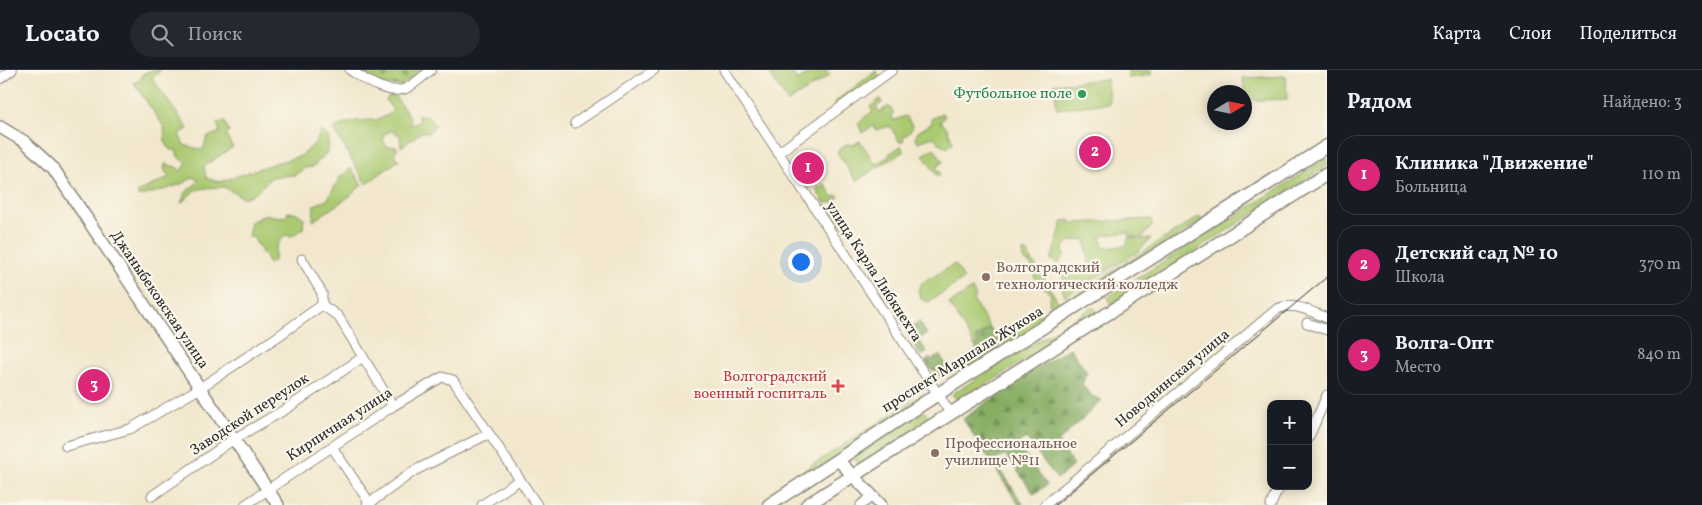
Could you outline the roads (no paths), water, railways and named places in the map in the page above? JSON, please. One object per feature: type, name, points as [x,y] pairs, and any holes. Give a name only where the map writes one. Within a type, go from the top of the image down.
[{"type":"highway","name":"проспект Маршала Жукова","points":[[769,505],[1327,146]]},
{"type":"highway","points":[[807,505],[1327,174]]},
{"type":"highway","points":[[1096,295],[1108,314]]},
{"type":"main road","name":"Джаныбековская улица","points":[[0,127],[25,142],[53,168],[278,505]]},
{"type":"main road","points":[[838,460],[881,505]]},
{"type":"street","points":[[0,78],[12,70]]},
{"type":"street","points":[[350,70],[378,86],[393,90],[405,89],[431,70]]},
{"type":"street","points":[[575,124],[654,70]]},
{"type":"street","name":"улица Карла Либкнехта","points":[[724,70],[951,414]]},
{"type":"street","points":[[778,153],[892,70]]},
{"type":"street","points":[[302,259],[322,293],[322,304]]},
{"type":"street","points":[[66,446],[130,429],[200,388],[277,337],[322,304]]},
{"type":"street","points":[[322,304],[338,316],[393,406]]},
{"type":"street","name":"Новодвинская улица","points":[[1045,505],[1277,309],[1286,304],[1327,318]]},
{"type":"street","points":[[1307,323],[1327,330]]},
{"type":"street","name":"Заводской переулок","points":[[152,496],[234,439],[286,409],[363,356]]},
{"type":"street","name":"Кирпичная улица","points":[[245,505],[393,406],[442,377],[453,380],[488,434]]},
{"type":"street","points":[[1312,430],[1327,395]]},
{"type":"street","points":[[332,447],[369,504],[414,471],[488,434],[536,505]]},
{"type":"street","points":[[482,505],[519,480]]},
{"type":"street","points":[[1270,505],[1279,490]]},
{"type":"street","points":[[861,505],[873,496]]},
{"type":"tram line","points":[[1055,505],[1327,277]]},
{"type":"place","name":"Футбольное поле","points":[[1082,94]]},
{"type":"place","name":"Детский сад № 10","points":[[1095,152]]},
{"type":"place","name":"Клиника \"Движение\"","points":[[808,168]]},
{"type":"place","name":"Волгоградский технологический колледж","points":[[986,277]]},
{"type":"place","name":"Волга-Опт","points":[[94,385]]},
{"type":"place","name":"Волгоградский военный госпиталь","points":[[838,386]]},
{"type":"place","name":"Профессиональное училище №11","points":[[935,453]]}]
